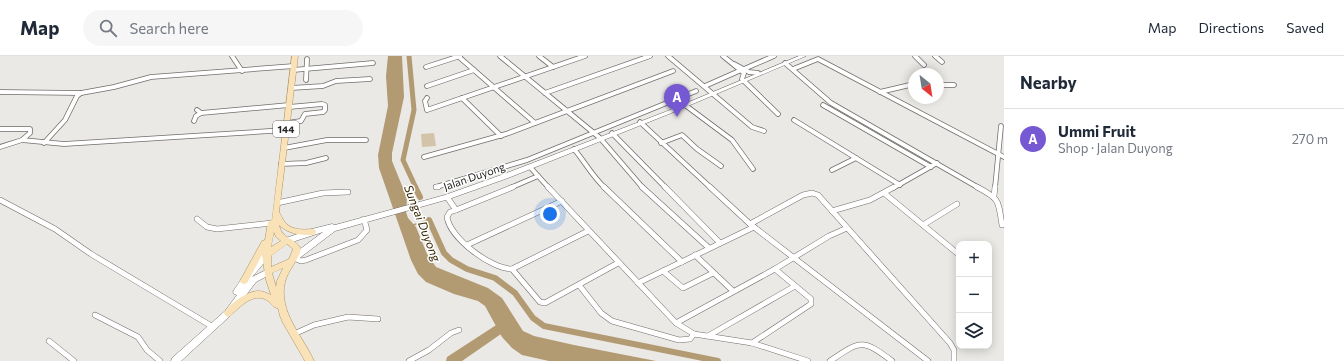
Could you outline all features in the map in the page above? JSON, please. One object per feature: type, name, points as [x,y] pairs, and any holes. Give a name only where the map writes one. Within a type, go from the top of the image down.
[{"type":"main road","name":"144","points":[[295,56],[282,164],[266,255],[268,272],[280,308],[310,361]]},
{"type":"main road","name":"Jalan Duyong","points":[[664,113],[665,110],[803,56]]},
{"type":"main road","name":"Jalan Duyong","points":[[743,80],[782,63],[785,64]]},
{"type":"main road","name":"Jalan Duyong","points":[[294,258],[325,233],[364,219],[447,197],[530,168],[612,133],[685,105],[713,92]]},
{"type":"main road","name":"144","points":[[276,205],[275,228],[279,236],[293,244],[297,249],[294,258],[281,279],[279,288],[280,302],[286,320]]},
{"type":"main road","points":[[276,205],[278,218],[285,228],[296,232],[312,232]]},
{"type":"main road","points":[[286,241],[312,232],[354,222]]},
{"type":"main road","points":[[216,325],[244,281],[270,233]]},
{"type":"main road","name":"144","points":[[244,281],[266,255],[286,241]]},
{"type":"main road","points":[[228,313],[249,283],[257,276],[282,267],[294,258]]},
{"type":"main road","points":[[175,361],[246,298],[259,294],[269,297],[280,308]]},
{"type":"street","points":[[232,56],[242,71]]},
{"type":"street","points":[[426,67],[460,56],[535,123]]},
{"type":"street","points":[[500,56],[600,138],[644,188],[709,248]]},
{"type":"street","points":[[539,56],[553,66]]},
{"type":"street","points":[[427,98],[425,101],[427,110],[582,56]]},
{"type":"street","points":[[545,93],[650,56]]},
{"type":"street","points":[[668,56],[713,92],[752,127],[764,131]]},
{"type":"street","points":[[723,56],[744,74],[743,80],[778,114]]},
{"type":"street","points":[[744,69],[774,56]]},
{"type":"street","points":[[915,56],[924,65]]},
{"type":"street","points":[[935,56],[942,62]]},
{"type":"street","points":[[306,80],[307,59]]},
{"type":"street","points":[[793,69],[818,59],[999,157],[1004,157]]},
{"type":"street","points":[[729,61],[752,73],[758,73]]},
{"type":"street","points":[[0,92],[79,94],[114,87],[151,77],[293,68],[306,69],[373,63]]},
{"type":"street","points":[[785,64],[793,69],[831,103],[994,196],[998,201],[1002,225]]},
{"type":"street","points":[[427,86],[474,70]]},
{"type":"street","points":[[424,157],[501,136],[673,71]]},
{"type":"street","points":[[705,86],[739,71]]},
{"type":"street","points":[[291,88],[324,86],[336,81],[370,80]]},
{"type":"street","points":[[880,92],[908,85]]},
{"type":"street","points":[[944,85],[954,85]]},
{"type":"street","points":[[436,187],[527,160],[696,91]]},
{"type":"street","points":[[44,143],[65,120],[79,94]]},
{"type":"street","points":[[462,98],[501,136]]},
{"type":"street","points":[[22,140],[64,144],[286,126],[301,121],[305,114],[323,112],[326,105],[289,106],[201,114],[196,116],[194,121]]},
{"type":"street","points":[[685,105],[729,137],[743,158],[753,169]]},
{"type":"street","points":[[823,105],[931,167]]},
{"type":"street","points":[[197,110],[201,114]]},
{"type":"street","points":[[794,120],[900,185]]},
{"type":"street","points":[[640,122],[661,143],[752,225],[928,361]]},
{"type":"street","points":[[994,196],[1001,126]]},
{"type":"street","points":[[0,129],[30,129],[30,133],[22,140],[0,147]]},
{"type":"street","points":[[612,133],[720,243]]},
{"type":"street","points":[[661,143],[682,135],[697,149],[721,166]]},
{"type":"street","points":[[284,148],[327,140],[366,140]]},
{"type":"street","points":[[574,149],[584,160],[598,181],[682,262]]},
{"type":"street","points":[[282,164],[306,163],[326,158]]},
{"type":"street","points":[[832,170],[856,158]]},
{"type":"street","points":[[832,211],[870,200],[900,185],[937,163]]},
{"type":"street","points":[[530,168],[676,323],[694,334],[752,343],[808,361]]},
{"type":"street","points":[[538,176],[449,213],[447,216],[447,221],[456,234],[467,245],[490,262],[500,268],[512,269],[588,230]]},
{"type":"street","points":[[276,205],[323,193],[348,192]]},
{"type":"street","points":[[638,283],[695,256],[808,193],[812,193],[818,195],[950,344],[954,350],[954,361]]},
{"type":"street","points":[[884,193],[956,252]]},
{"type":"street","points":[[447,197],[456,210]]},
{"type":"street","points":[[0,200],[55,229],[91,254],[216,325]]},
{"type":"street","points":[[467,245],[562,201]]},
{"type":"street","points":[[923,225],[957,204]]},
{"type":"street","points":[[197,219],[207,227],[217,229],[272,222]]},
{"type":"street","points":[[294,258],[301,261],[306,260],[358,240],[367,230],[364,219]]},
{"type":"street","points":[[676,323],[794,258],[829,236],[847,228]]},
{"type":"street","points":[[695,256],[733,291]]},
{"type":"street","points":[[512,269],[540,302],[545,303],[618,263]]},
{"type":"street","points":[[752,343],[812,304],[811,299],[774,269]]},
{"type":"street","points":[[663,271],[682,288],[714,273]]},
{"type":"street","points":[[579,285],[601,313],[612,321],[679,340],[690,339],[694,334]]},
{"type":"street","points":[[707,336],[795,286]]},
{"type":"street","points":[[95,315],[138,337],[147,350],[160,361]]},
{"type":"street","points":[[294,334],[314,325],[348,317],[378,319]]},
{"type":"street","points":[[409,361],[429,350],[445,337],[460,330]]},
{"type":"street","points":[[49,341],[74,361]]},
{"type":"street","points":[[830,361],[856,344],[862,342],[874,346],[888,360]]},
{"type":"shaded area","name":"Sungai Duyong","points":[[388,56],[402,56],[404,97],[392,153],[392,161],[407,198],[406,212],[408,218],[416,227],[427,254],[436,267],[488,288],[502,298],[523,331],[534,336],[656,361],[549,361],[522,355],[512,348],[502,337],[485,306],[478,301],[454,294],[426,282],[418,274],[411,260],[379,168],[378,155],[388,106],[386,76]]},
{"type":"shaded area","points":[[434,133],[436,146],[422,147],[421,134]]},
{"type":"waterway","points":[[409,56],[414,110],[403,160],[416,188]]},
{"type":"waterway","points":[[415,187],[420,197]]},
{"type":"waterway","points":[[413,225],[429,220]]},
{"type":"waterway","points":[[429,220],[444,253],[451,260],[467,269],[495,278],[515,293],[533,318],[544,326],[718,361]]},
{"type":"waterway","points":[[452,361],[507,323]]},
{"type":"place","name":"Ummi Fruit","points":[[677,117]]}]
